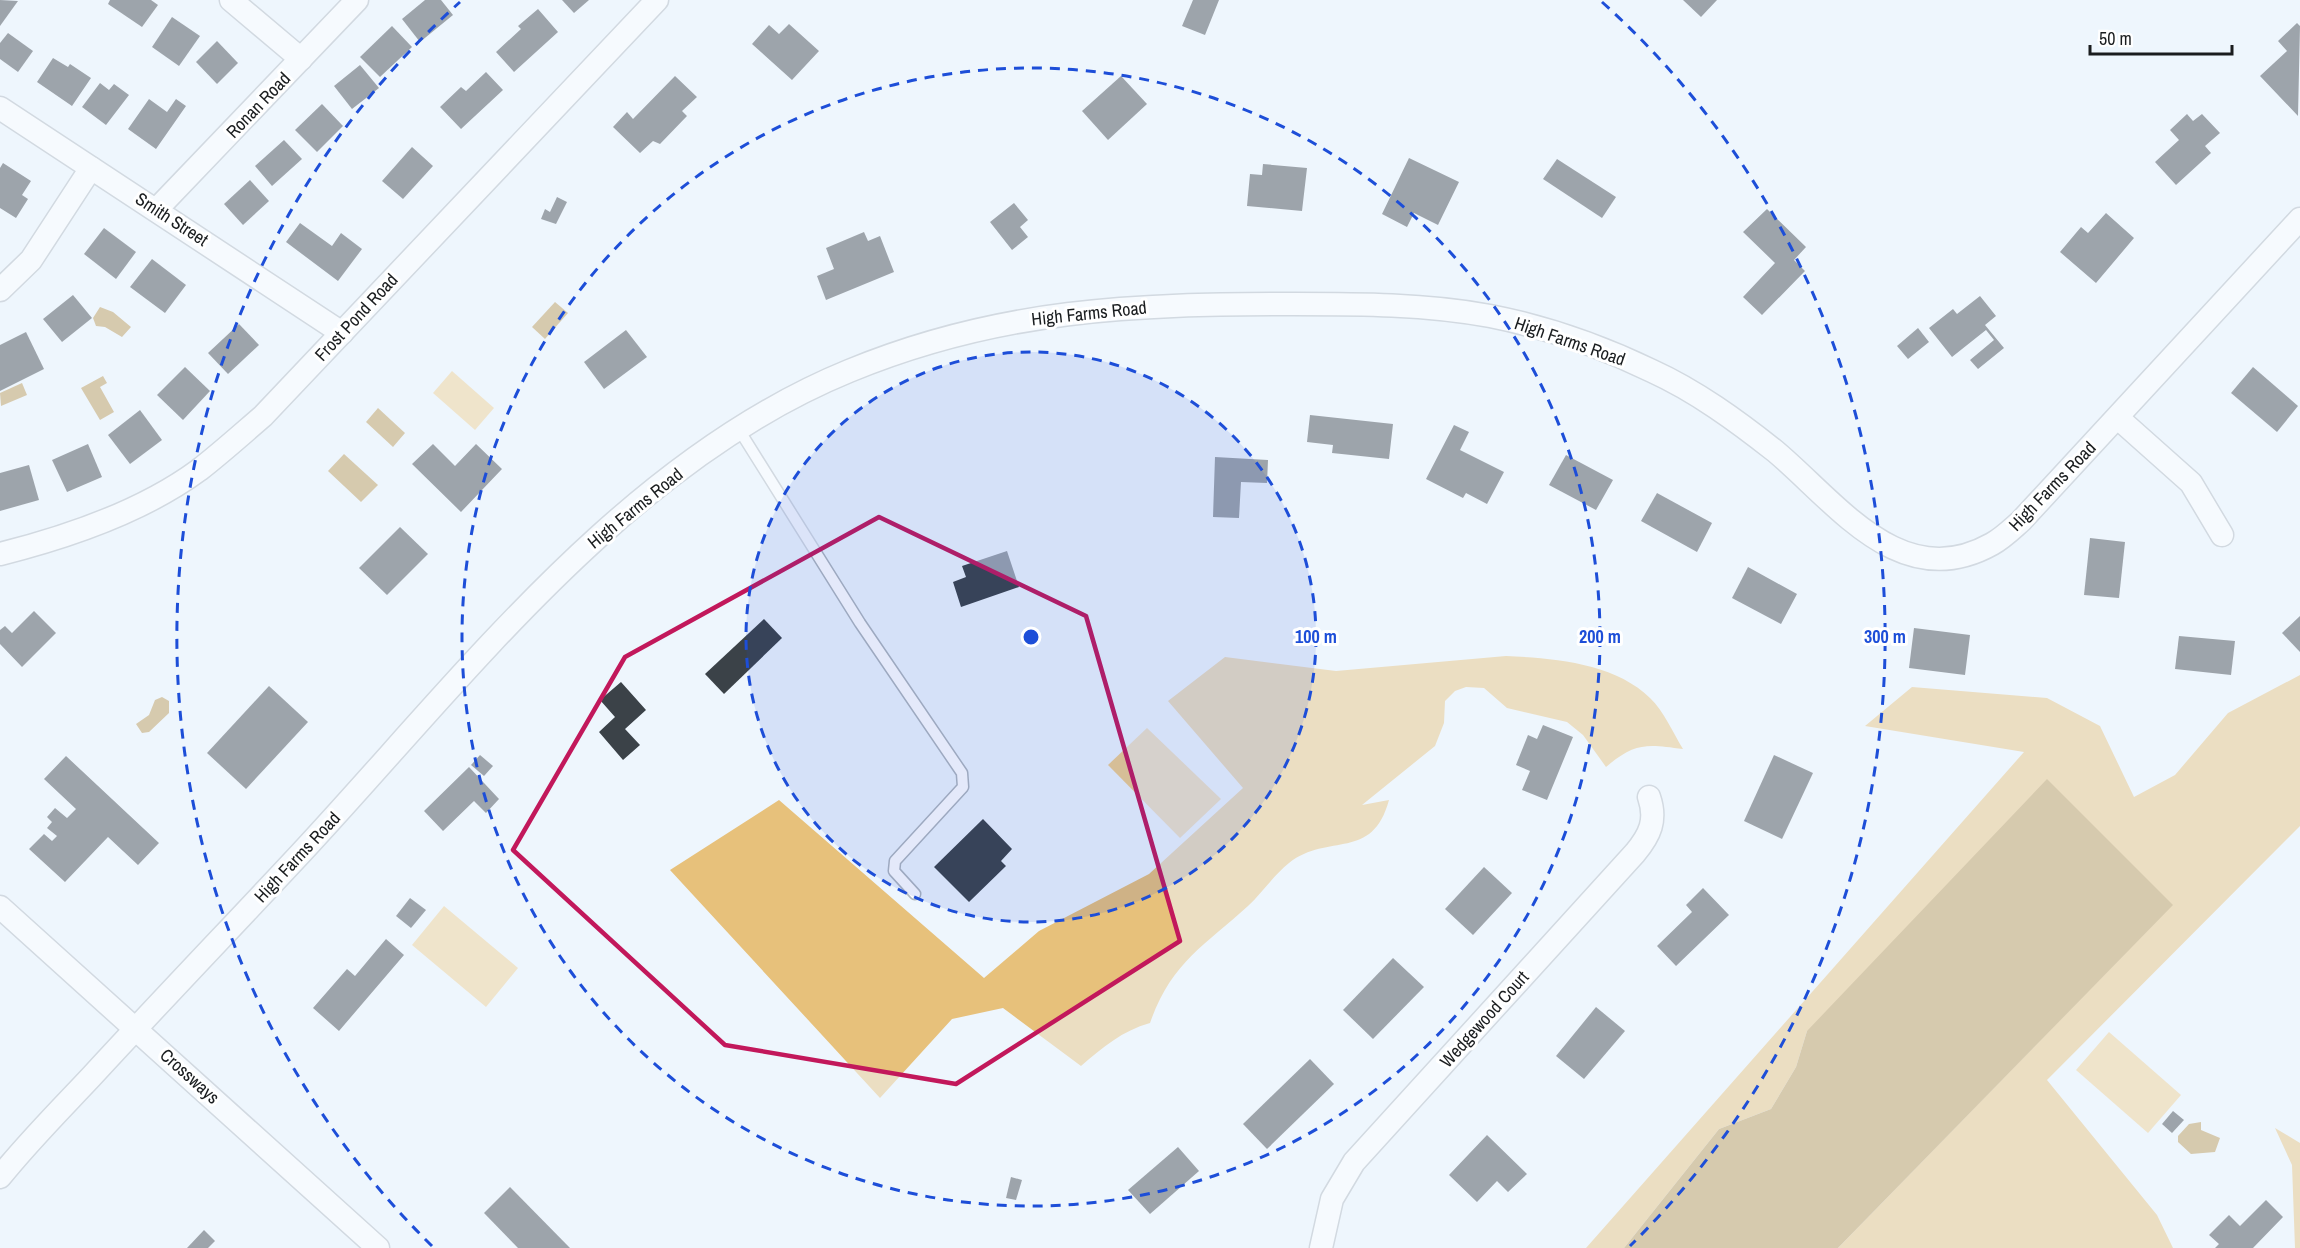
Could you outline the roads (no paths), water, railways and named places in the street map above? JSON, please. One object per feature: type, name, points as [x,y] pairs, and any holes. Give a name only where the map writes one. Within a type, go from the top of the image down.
[{"type":"street","points":[[231,0],[301,59]]},
{"type":"street","name":"Ronan Road","points":[[157,209],[357,0]]},
{"type":"street","name":"Frost Pond Road","points":[[0,554],[58,540],[129,510],[198,471],[263,416],[657,0]]},
{"type":"street","name":"Smith Street","points":[[0,108],[157,209],[342,333]]},
{"type":"street","points":[[0,290],[32,260],[91,168]]},
{"type":"street","name":"High Farms Road","points":[[0,1177],[570,562],[662,483],[738,428],[834,377],[915,345],[963,331],[1022,320],[1112,308],[1204,304],[1347,304],[1488,315],[1547,329],[1609,351],[1661,375],[1705,400],[1772,449],[1874,539],[1901,553],[1923,559],[1945,559],[1964,556],[1994,543],[2021,521],[2300,219]]},
{"type":"street","points":[[2118,418],[2191,483],[2222,535]]},
{"type":"street","name":"Wedgewood Court","points":[[1321,1248],[1332,1199],[1354,1162],[1635,853],[1650,832],[1653,820],[1649,797]]},
{"type":"street","name":"Crossways","points":[[0,907],[378,1248]]},
{"type":"lane","points":[[738,428],[860,623],[962,772],[963,787],[895,861],[894,871],[915,894]]}]
